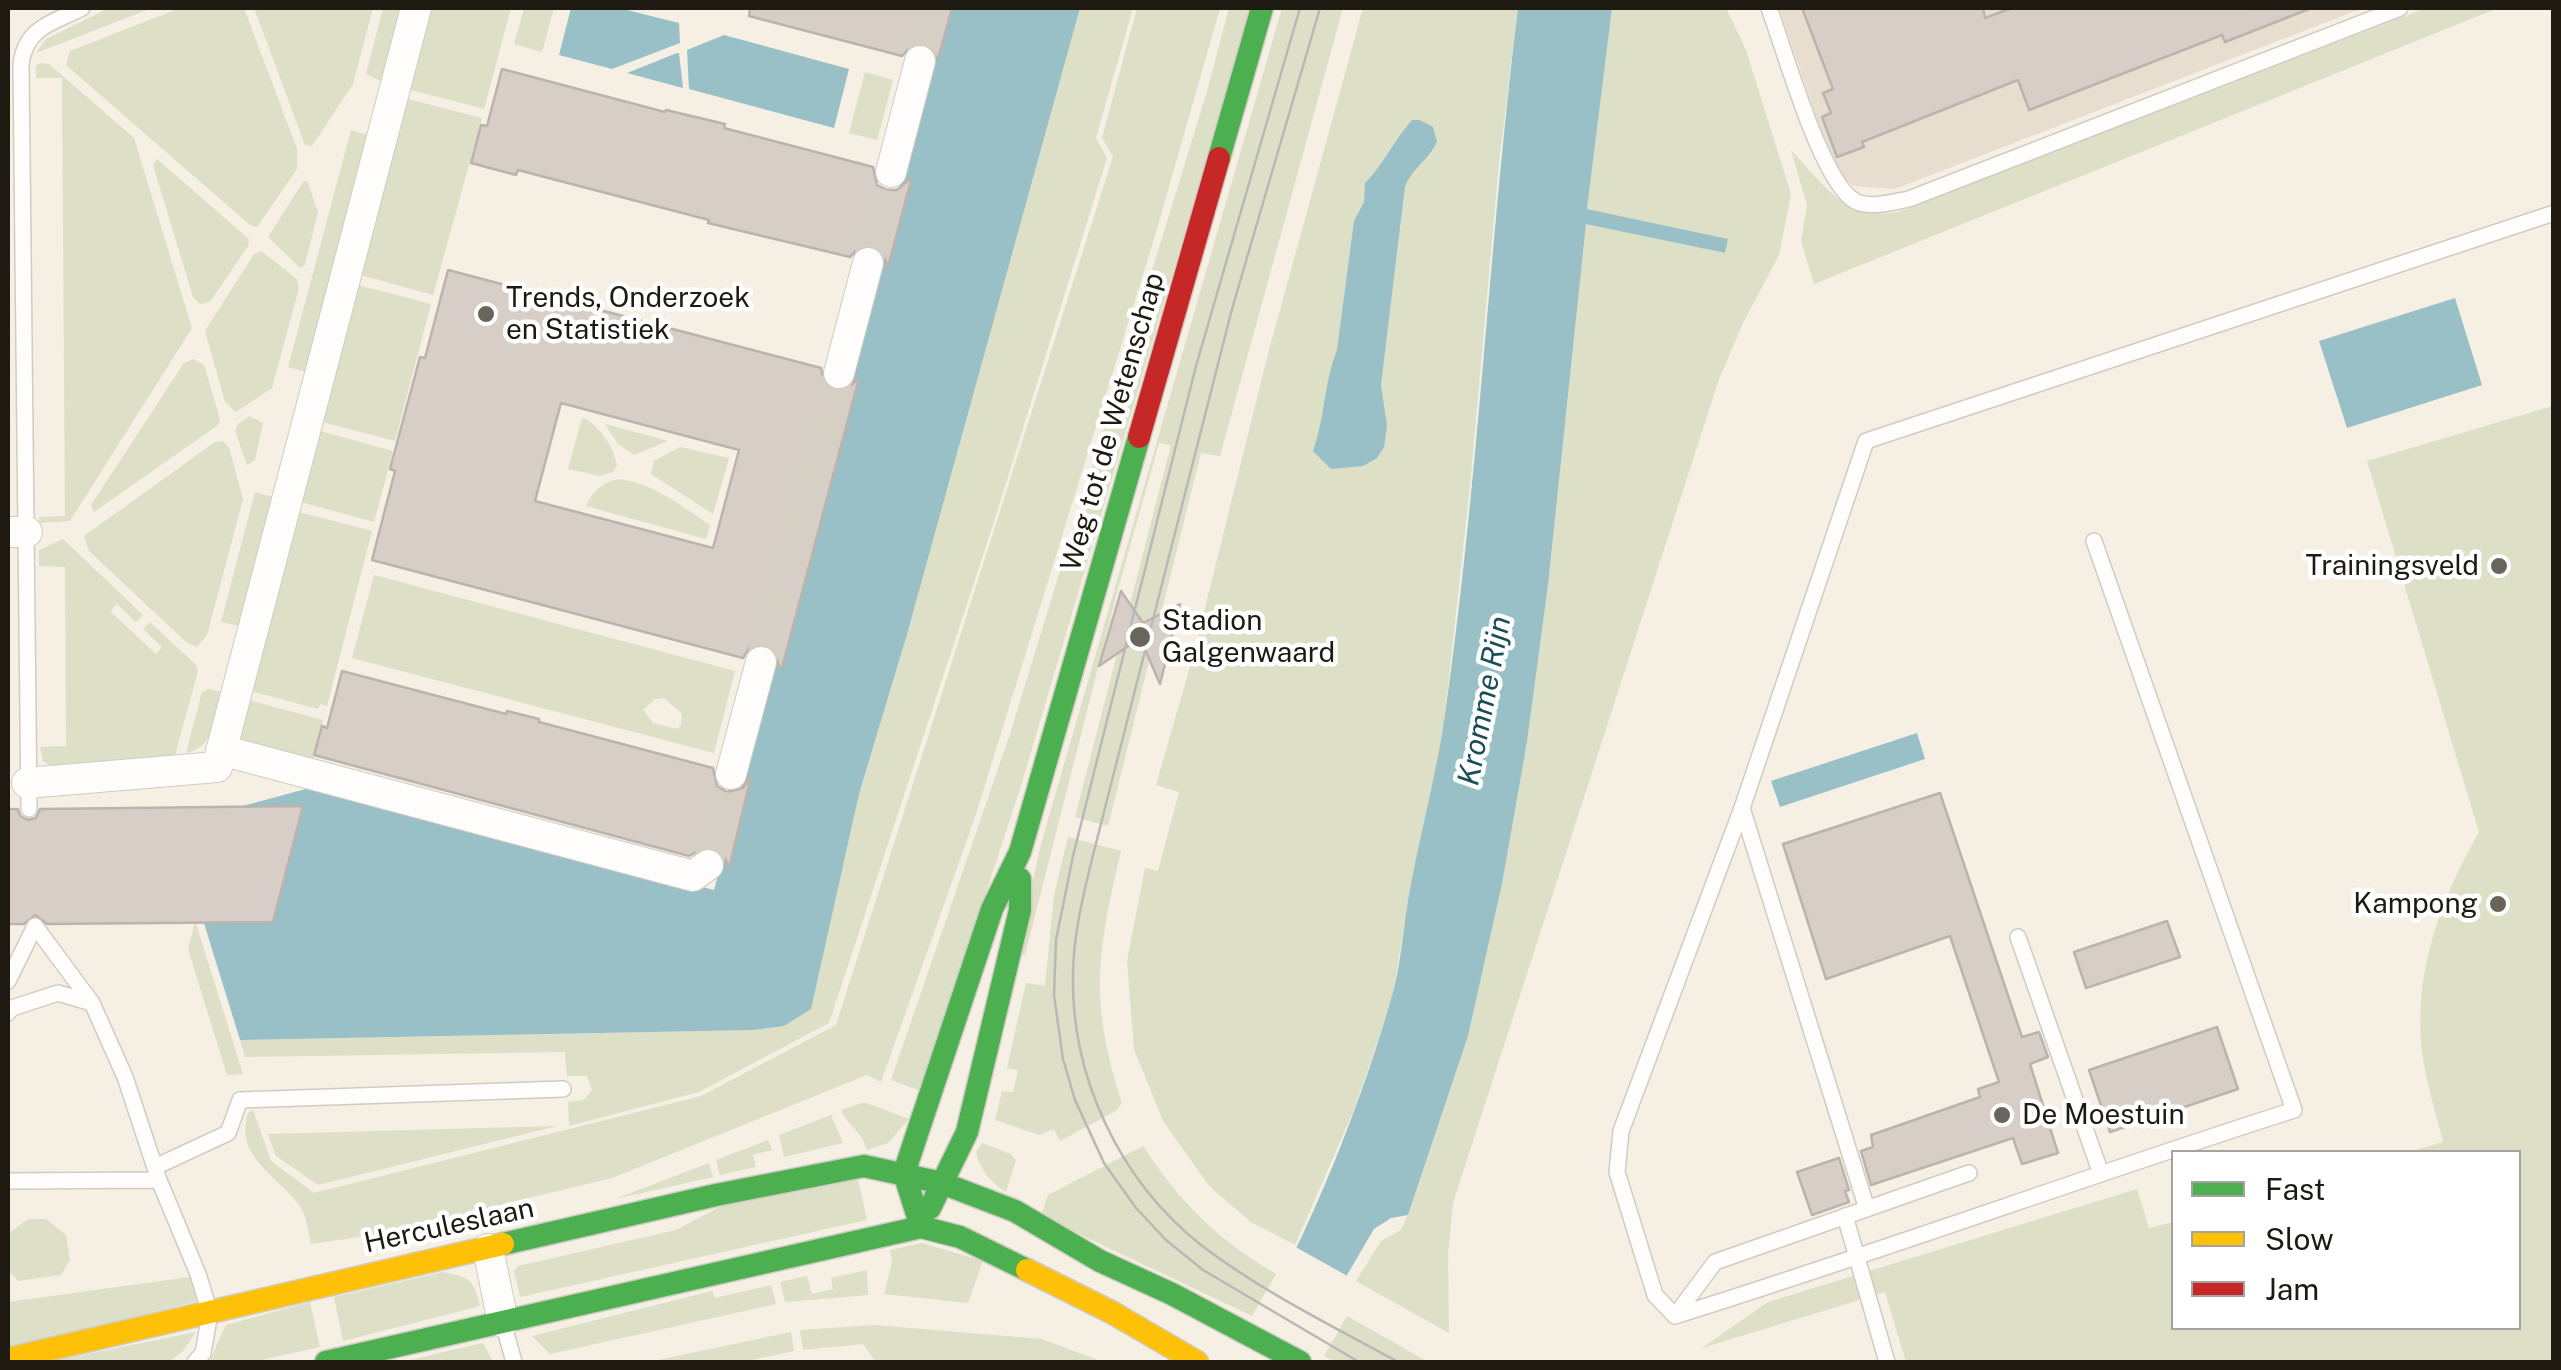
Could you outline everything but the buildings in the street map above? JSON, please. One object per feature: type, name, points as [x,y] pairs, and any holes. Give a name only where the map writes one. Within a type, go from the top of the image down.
[{"type":"main road","name":"Weg tot de Wetenschap","points":[[904,1173],[992,909],[1020,852],[1262,8]]},
{"type":"main road","name":"Weg tot de Wetenschap","points":[[921,1227],[967,1132],[1020,910],[1020,852]]},
{"type":"main road","name":"Herculeslaan","points":[[8,1359],[314,1285],[864,1166],[942,1183],[1015,1211],[1100,1261],[1300,1362]]},
{"type":"main road","points":[[904,1173],[921,1227]]},
{"type":"main road","points":[[326,1362],[921,1227],[960,1238],[1113,1312],[1197,1362]]},
{"type":"street","points":[[28,796],[217,767],[416,8]]},
{"type":"street","points":[[891,172],[920,62]]},
{"type":"street","points":[[840,373],[868,263]]},
{"type":"street","points":[[731,774],[761,662]]},
{"type":"street","points":[[222,750],[693,876],[708,865]]},
{"type":"street","points":[[488,1250],[503,1322]]},
{"type":"lane","points":[[28,796],[17,532],[21,64],[24,46],[32,34],[82,8]]},
{"type":"lane","points":[[1769,8],[1826,166],[1844,193],[1858,203],[1879,204],[1909,199],[2400,8]]},
{"type":"lane","points":[[1675,1316],[1654,1295],[1617,1172],[1620,1131],[1742,808],[1866,440],[2554,213]]},
{"type":"lane","points":[[1675,1316],[1856,1259],[2100,1172],[2294,1110],[2094,541]]},
{"type":"lane","points":[[1742,808],[1867,1208]]},
{"type":"lane","points":[[8,981],[35,926],[92,1004],[125,1077],[210,1313],[203,1353],[195,1362]]},
{"type":"lane","points":[[2018,938],[2100,1172]]},
{"type":"lane","points":[[8,1013],[12,1008],[58,993],[92,1004]]},
{"type":"lane","points":[[8,1181],[157,1174],[228,1133],[240,1100],[563,1089]]},
{"type":"lane","points":[[1675,1316],[1715,1262],[1969,1172]]},
{"type":"lane","points":[[1845,1216],[1887,1362]]},
{"type":"lane","points":[[503,1322],[514,1362]]},
{"type":"shaded area","points":[[1779,8],[2363,8],[1895,189],[1853,186],[1834,169]]},
{"type":"green space","points":[[109,8],[152,8],[36,53],[46,39]]},
{"type":"green space","points":[[180,8],[244,8],[297,149],[297,169],[257,227],[250,225],[66,65],[70,51]]},
{"type":"green space","points":[[254,8],[373,8],[353,84],[312,146],[305,145]]},
{"type":"green space","points":[[383,8],[403,8],[383,82],[366,74]]},
{"type":"green space","points":[[428,8],[511,8],[484,109],[407,89]]},
{"type":"green space","points":[[524,8],[554,8],[542,52],[514,44]]},
{"type":"green space","points":[[1080,8],[1133,8],[1096,138],[1107,158],[992,528],[829,1023],[699,1092],[569,1126],[568,1102],[584,1100],[592,1090],[587,1076],[567,1076],[565,1052],[245,1057],[240,1040],[754,1030],[784,1026],[810,1009],[859,794],[906,638]]},
{"type":"green space","points":[[1137,8],[1220,8],[1154,239],[975,817],[881,1082],[867,1075],[612,1178],[379,1234],[311,1244],[299,1205],[252,1154],[245,1128],[248,1113],[253,1110],[271,1161],[314,1193],[701,1096],[836,1025],[1113,157],[1102,138]]},
{"type":"green space","points":[[1229,8],[1251,8],[1021,786],[921,1091],[891,1080],[1010,734]]},
{"type":"green space","points":[[1282,8],[1343,8],[1220,456],[1201,453],[1108,826],[1075,817],[1171,445],[1159,443],[1025,955],[1017,953],[1041,844]]},
{"type":"green space","points":[[1363,8],[1518,8],[1499,163],[1470,486],[1445,713],[1431,801],[1411,884],[1392,1000],[1353,1112],[1295,1245],[1251,1222],[1210,1187],[1163,1121],[1134,1049],[1127,961],[1145,868],[1158,871],[1179,792],[1156,785]]},
{"type":"green space","points":[[1612,8],[1726,8],[1746,50],[1791,194],[1779,255],[1719,379],[1453,1203],[1448,1254],[1449,1333],[1356,1281],[1381,1241],[1401,1230],[1408,1215],[1468,1036],[1502,884],[1527,742],[1548,585],[1586,223],[1724,253],[1728,240],[1587,209]]},
{"type":"green space","points":[[2426,8],[2498,8],[1814,284],[1801,241],[1807,205],[1791,150],[1825,187],[1850,206],[1880,213],[1898,212]]},
{"type":"green space","points":[[49,64],[134,138],[192,328],[70,521],[39,523],[39,517],[65,516],[62,78],[36,78],[36,65]]},
{"type":"green space","points":[[865,72],[893,80],[877,140],[849,133]]},
{"type":"green space","points":[[404,98],[482,118],[433,295],[357,274]]},
{"type":"green space","points":[[351,130],[369,135],[306,372],[288,367]]},
{"type":"green space","points":[[157,159],[249,239],[210,302],[200,304],[193,297],[153,165]]},
{"type":"green space","points":[[307,181],[318,212],[305,265],[300,268],[268,237]]},
{"type":"green space","points":[[261,251],[297,279],[299,288],[272,388],[236,412],[225,402],[205,331],[254,254]]},
{"type":"green space","points":[[354,284],[431,304],[395,441],[318,421]]},
{"type":"green space","points":[[193,359],[204,365],[220,419],[218,425],[94,512],[91,505],[184,363]]},
{"type":"green space","name":"Kampong","points":[[2553,406],[2553,1362],[1906,1362],[1885,1292],[1702,1348],[1768,1302],[2137,1189],[2149,1228],[2171,1222],[2171,1330],[2521,1330],[2521,1150],[2416,1150],[2443,1142],[2422,1052],[2420,1022],[2426,965],[2442,910],[2479,832],[2367,461]]},
{"type":"green space","points":[[249,416],[263,423],[255,460],[247,465],[235,431]]},
{"type":"green space","points":[[582,418],[600,431],[609,445],[617,466],[613,472],[600,476],[568,469]]},
{"type":"green space","points":[[605,424],[668,441],[634,455],[618,444]]},
{"type":"green space","points":[[316,430],[393,451],[374,522],[297,501]]},
{"type":"green space","points":[[223,441],[229,448],[243,499],[207,635],[197,647],[187,643],[89,551],[84,536],[215,442]]},
{"type":"green space","points":[[680,447],[729,458],[713,514],[651,474],[654,461]]},
{"type":"green space","points":[[620,479],[656,491],[710,525],[706,539],[586,506],[599,488]]},
{"type":"green space","points":[[255,492],[273,497],[239,626],[221,622]]},
{"type":"green space","points":[[295,511],[372,531],[327,706],[320,704],[318,709],[247,690]]},
{"type":"green space","points":[[63,539],[143,615],[136,622],[117,604],[110,611],[156,654],[162,647],[143,629],[150,622],[196,665],[198,671],[175,755],[58,771],[43,761],[40,747],[66,746],[65,567],[39,566],[39,550]]},
{"type":"green space","points":[[374,575],[735,671],[714,753],[352,658]],"holes":[[[664,698],[682,714],[677,729],[653,723],[643,710],[655,699]]]},
{"type":"green space","points":[[202,692],[222,692],[212,730],[202,745],[186,753]]},
{"type":"green space","points":[[245,699],[323,720],[312,764],[246,744],[241,736]]},
{"type":"green space","points":[[1068,837],[1121,851],[1106,919],[1100,977],[1105,1035],[1122,1103],[1116,1111],[1060,1141],[1054,1129],[1039,1135],[995,1120],[1002,1091],[1013,1092],[1018,1070],[1007,1068],[1026,983],[1045,986],[1054,895]]},
{"type":"green space","points":[[195,923],[243,1074],[227,1075],[188,949]]},
{"type":"green space","points":[[861,1103],[909,1119],[888,1143],[867,1150],[841,1110]]},
{"type":"green space","points":[[831,1115],[843,1143],[784,1157],[779,1135]]},
{"type":"green space","points":[[557,1126],[318,1185],[276,1156],[268,1134]]},
{"type":"green space","points":[[768,1140],[772,1150],[753,1155],[756,1167],[720,1175],[716,1160]]},
{"type":"green space","points":[[982,1143],[1011,1154],[1016,1160],[1006,1192],[981,1165],[976,1152]]},
{"type":"green space","points":[[1143,1146],[1202,1219],[1276,1274],[1252,1316],[1041,1216],[1048,1195]]},
{"type":"green space","points":[[709,1163],[713,1177],[615,1199]]},
{"type":"green space","points":[[858,1179],[867,1220],[520,1297],[514,1271],[518,1266],[676,1230],[727,1203]]},
{"type":"green space","points":[[28,1219],[46,1219],[66,1235],[70,1260],[61,1275],[18,1281],[8,1270],[8,1234]]},
{"type":"green space","points":[[922,1243],[983,1261],[968,1303],[884,1294],[892,1262],[890,1250]]},
{"type":"green space","points":[[867,1270],[868,1295],[785,1302],[780,1282],[807,1276],[812,1294],[833,1289],[831,1278]]},
{"type":"green space","points":[[443,1272],[469,1281],[480,1306],[343,1341],[334,1297]]},
{"type":"green space","points":[[190,1277],[198,1301],[8,1350],[8,1302]]},
{"type":"green space","points":[[771,1285],[776,1304],[550,1354],[532,1336],[712,1291],[715,1298]]},
{"type":"green space","points":[[310,1302],[320,1347],[253,1362],[209,1362],[226,1325]]},
{"type":"green space","points":[[1347,1316],[1428,1362],[1336,1362],[1324,1356]]},
{"type":"green space","points":[[875,1325],[1042,1339],[1103,1362],[876,1362],[863,1344],[803,1350],[800,1330]]},
{"type":"green space","points":[[196,1332],[184,1350],[169,1362],[47,1362]]},
{"type":"green space","points":[[791,1332],[794,1351],[742,1362],[648,1362]]},
{"type":"green space","points":[[483,1343],[493,1362],[401,1362]]},
{"type":"water","points":[[571,8],[619,8],[679,23],[680,43],[612,69],[559,55]]},
{"type":"water","points":[[947,8],[1080,8],[906,638],[859,794],[811,1009],[784,1026],[754,1030],[240,1040],[199,907],[224,811],[317,786],[714,890]]},
{"type":"water","name":"Kromme Rijn","points":[[1518,8],[1612,8],[1587,209],[1728,239],[1725,253],[1586,224],[1548,585],[1527,742],[1502,884],[1468,1036],[1408,1215],[1391,1218],[1374,1229],[1296,1362],[1234,1362],[1281,1278],[1324,1188],[1360,1095],[1397,974],[1442,735],[1457,626]]},
{"type":"water","points":[[724,35],[849,69],[834,128],[689,89],[687,50]]},
{"type":"water","points":[[677,53],[683,88],[627,73]]},
{"type":"water","points":[[1412,120],[1433,127],[1437,142],[1405,186],[1381,385],[1387,426],[1384,447],[1377,458],[1363,466],[1331,469],[1313,451],[1337,350],[1354,221],[1364,202],[1365,183]]},
{"type":"water","points":[[2455,298],[2482,385],[2347,428],[2319,341]]},
{"type":"water","points":[[1917,733],[1925,759],[1780,807],[1771,781]]},
{"type":"pier","points":[[1292,1245],[1351,1278],[1302,1362],[1229,1362]]},
{"type":"tunnel","points":[[920,61],[934,8]]},
{"type":"tunnel","points":[[868,263],[891,172]]},
{"type":"tunnel","points":[[761,662],[839,373]]},
{"type":"tunnel","points":[[708,865],[731,774]]},
{"type":"tram line","points":[[1300,8],[1196,366],[1073,856],[1056,940],[1054,995],[1063,1059],[1075,1100],[1104,1163],[1136,1208],[1166,1240],[1203,1270],[1359,1362]]},
{"type":"tram line","points":[[1320,8],[1232,309],[1092,859],[1075,943],[1074,1010],[1080,1049],[1105,1123],[1146,1190],[1172,1219],[1248,1278],[1398,1362]]},
{"type":"traffic: fast","points":[[1219,158],[1262,8]]},
{"type":"traffic: fast","points":[[921,1227],[904,1173],[992,909],[1020,852],[1139,437]]},
{"type":"traffic: fast","points":[[930,1208],[967,1132],[1020,910],[1020,879]]},
{"type":"traffic: fast","points":[[503,1244],[864,1166],[942,1183],[1015,1211],[1100,1261],[1300,1362]]},
{"type":"traffic: fast","points":[[326,1362],[921,1227],[960,1237],[1027,1270]]},
{"type":"traffic: slow","points":[[8,1359],[503,1244]]},
{"type":"traffic: slow","points":[[1027,1270],[1113,1313],[1197,1362]]},
{"type":"traffic: jam","points":[[1139,437],[1219,158]]},
{"type":"place","name":"Trends, Onderzoek en Statistiek","points":[[486,314]]},
{"type":"place","name":"Trainingsveld","points":[[2499,566]]},
{"type":"place","name":"Stadion Galgenwaard","points":[[1140,637]]},
{"type":"place","name":"Kampong","points":[[2498,904]]},
{"type":"place","name":"De Moestuin","points":[[2002,1115]]}]
